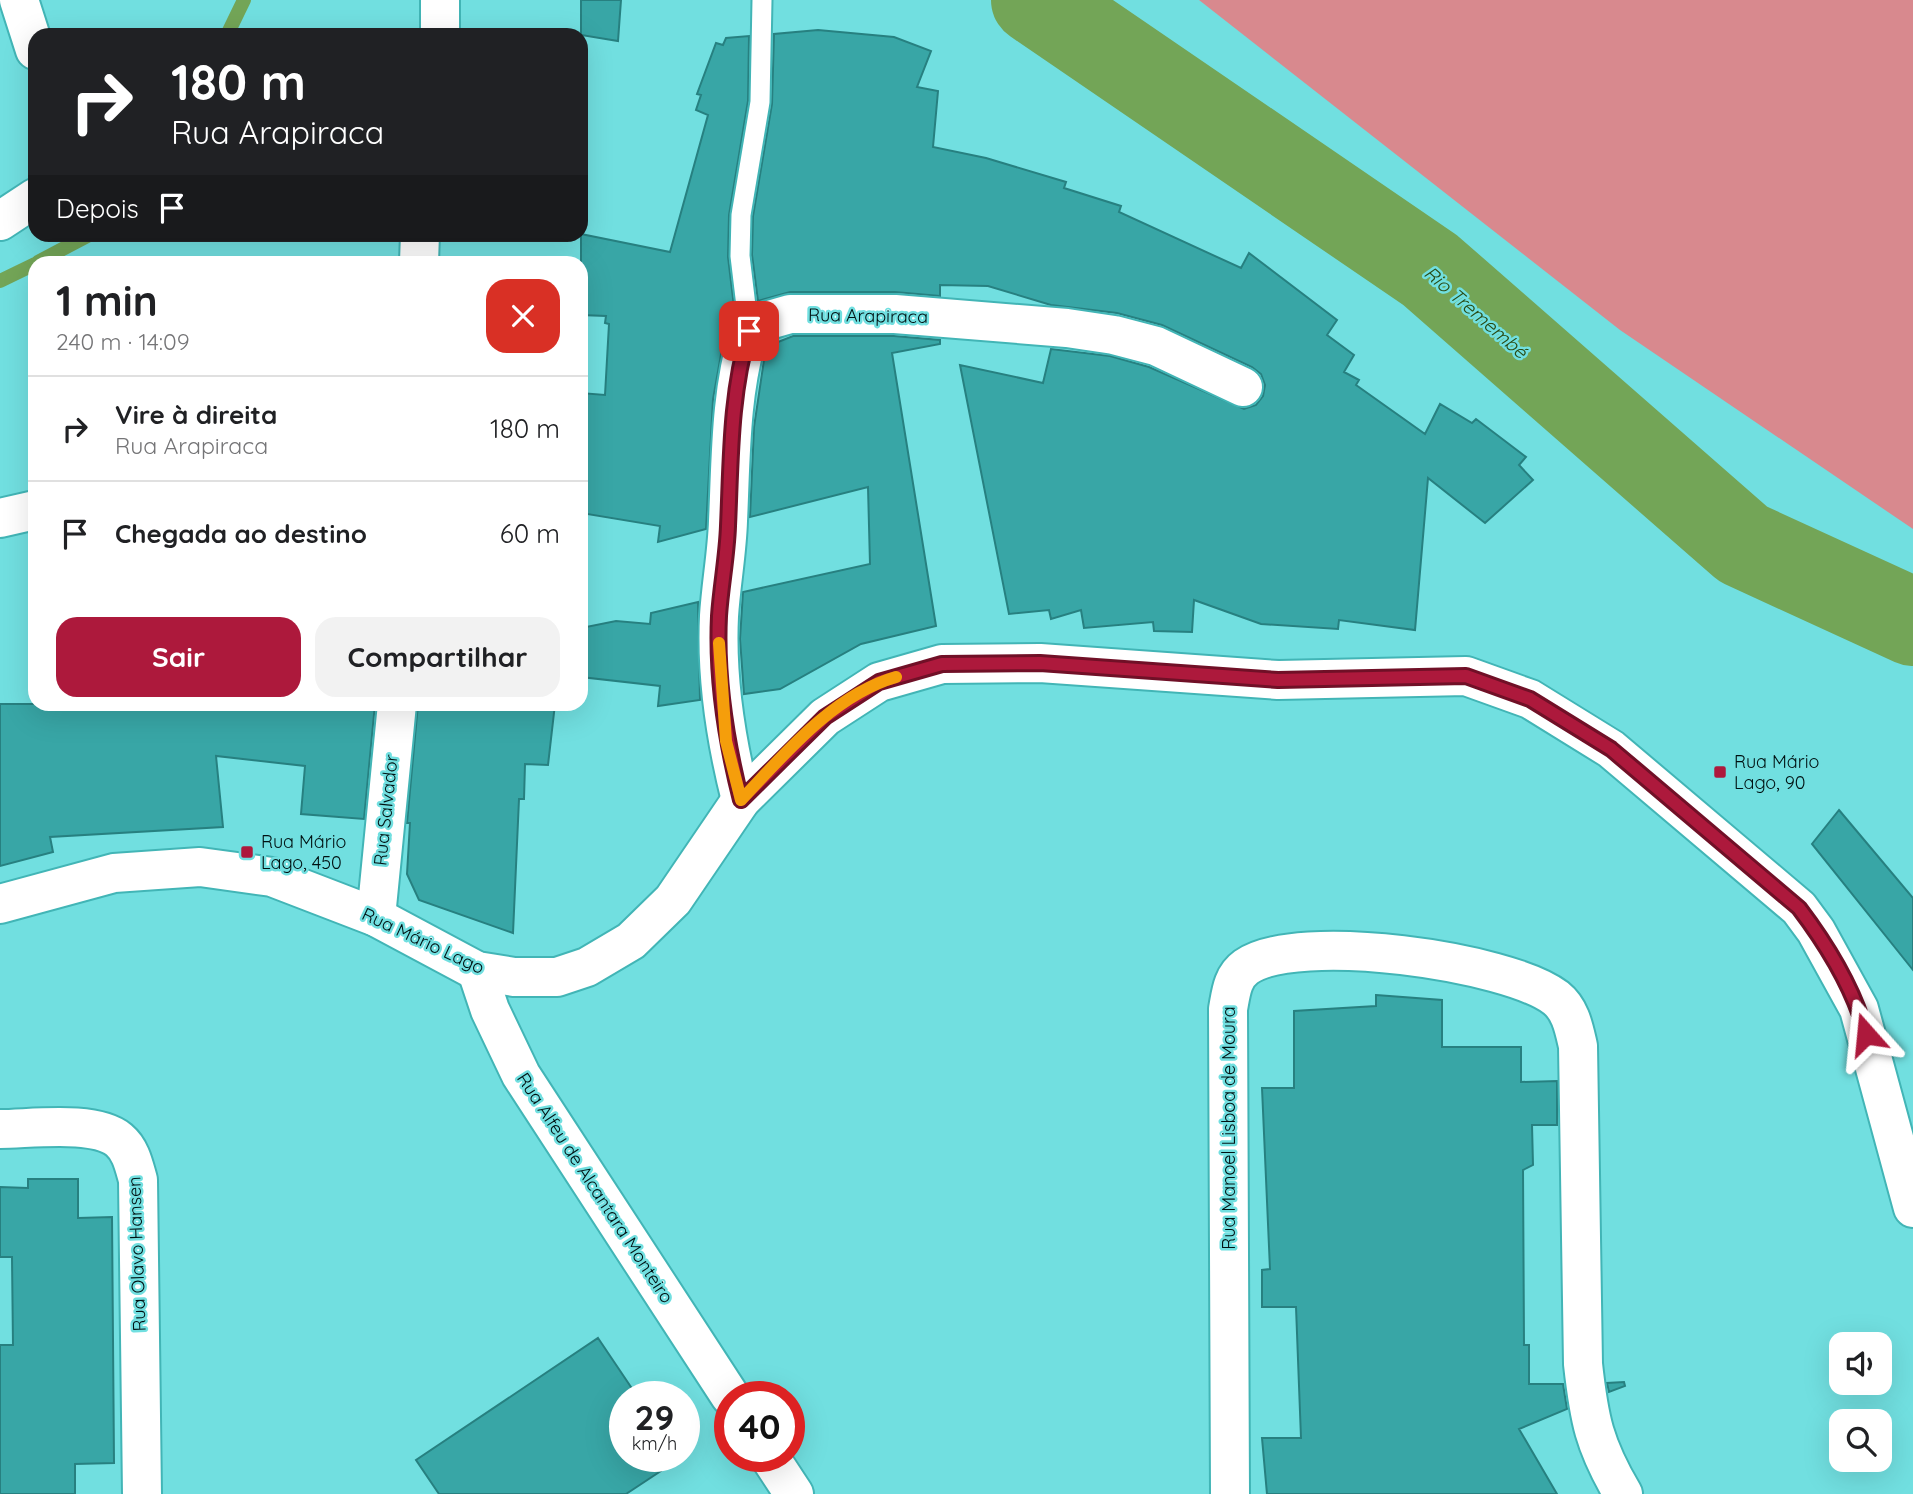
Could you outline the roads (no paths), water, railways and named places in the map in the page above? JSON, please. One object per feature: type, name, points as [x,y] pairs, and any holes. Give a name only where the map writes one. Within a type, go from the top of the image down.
[{"type":"street","points":[[19,0],[28,28]]},
{"type":"street","points":[[440,0],[440,28]]},
{"type":"street","points":[[0,221],[28,203]]},
{"type":"street","name":"Rua Arapiraca","points":[[749,331],[769,320],[790,314],[895,314],[1067,328],[1114,335],[1156,346],[1243,387]]},
{"type":"street","points":[[741,800],[726,741],[719,616],[727,544],[732,410],[738,368],[749,331]]},
{"type":"street","points":[[0,518],[28,512]]},
{"type":"street","name":"Rua Mário Lago","points":[[0,904],[114,873],[200,867],[272,877],[376,917],[478,971],[513,977],[557,976],[587,967],[631,941],[673,900],[741,800],[825,717],[879,682],[942,664],[1040,663],[1278,680],[1466,676],[1530,699],[1611,749],[1799,908],[1816,931],[1859,1009],[1913,1208]]},
{"type":"street","name":"Rua Salvador","points":[[376,917],[396,711]]},
{"type":"street","name":"Rua Manoel Lisboa de Moura","points":[[1230,1494],[1228,1009],[1234,980],[1247,967],[1272,955],[1358,951],[1450,961],[1525,981],[1558,999],[1571,1017],[1578,1046],[1584,1377],[1595,1442],[1623,1494]]},
{"type":"street","name":"Rua Alfeu de Alcantara Monteiro","points":[[478,971],[490,1010],[521,1075],[720,1381]]},
{"type":"street","name":"Rua Olavo Hansen","points":[[0,1129],[93,1129],[120,1141],[131,1156],[138,1180],[142,1494]]},
{"type":"street","points":[[780,1472],[794,1494]]},
{"type":"lane","points":[[749,331],[740,256],[741,215],[760,102],[762,0]]},
{"type":"waterway","points":[[230,28],[244,0]]},
{"type":"waterway","name":"Rio Tremembé","points":[[1035,0],[1430,270],[1743,544],[1913,622]]},
{"type":"waterway","points":[[49,256],[76,242]]},
{"type":"waterway","points":[[0,281],[28,267]]},
{"type":"place","name":"Rua Mário Lago, 90","points":[[1720,772]]},
{"type":"place","name":"Rua Mário Lago, 450","points":[[247,852]]}]
